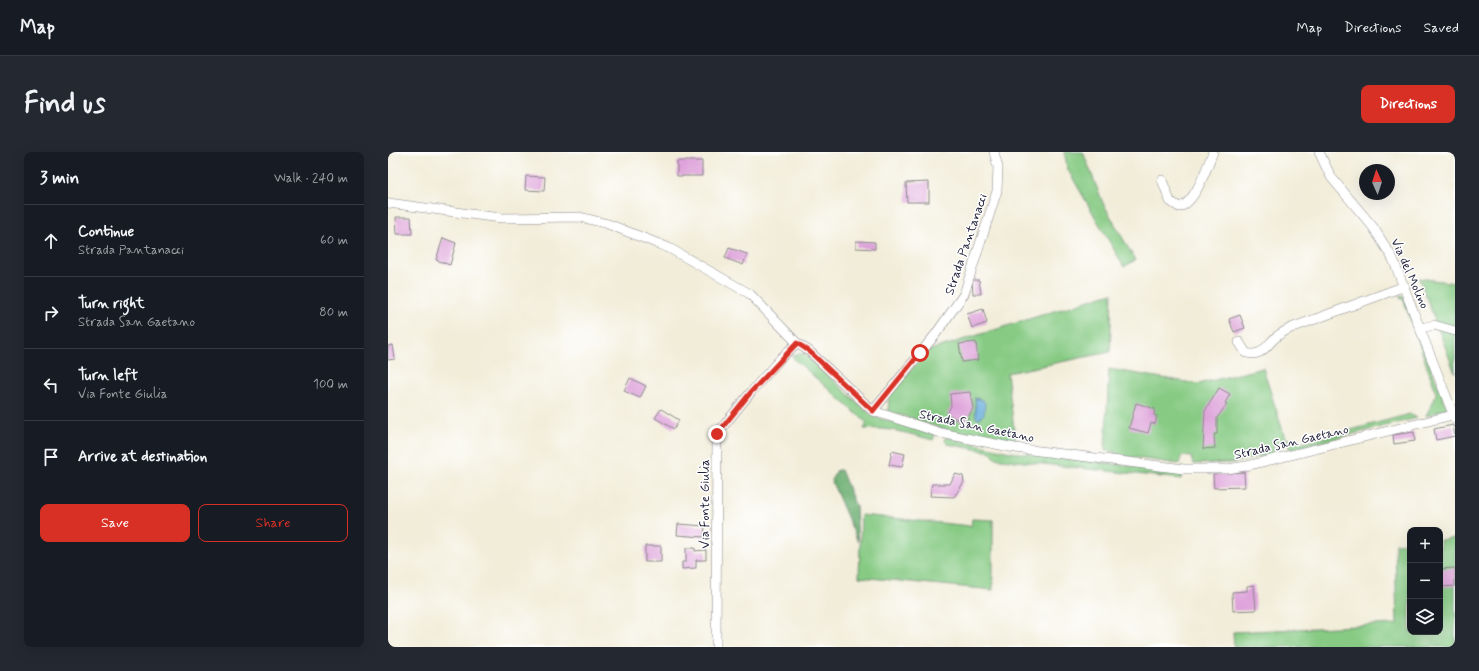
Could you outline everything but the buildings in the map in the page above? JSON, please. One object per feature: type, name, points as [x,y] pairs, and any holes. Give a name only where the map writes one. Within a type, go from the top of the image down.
[{"type":"street","name":"Strada Pantanacci","points":[[873,411],[935,335],[964,294],[997,191],[998,167],[994,152]]},
{"type":"street","points":[[1162,180],[1170,201],[1179,207],[1184,206],[1192,198],[1214,152]]},
{"type":"street","name":"Via del Molino","points":[[1320,156],[1338,187],[1361,210],[1383,241],[1405,286],[1454,417]]},
{"type":"street","name":"Strada San Gaetano","points":[[388,203],[490,217],[580,217],[608,224],[669,248],[750,294],[797,343],[809,351],[873,411],[941,433],[1015,448],[1200,470],[1246,466],[1435,423],[1454,417]]},
{"type":"street","points":[[1239,342],[1246,353],[1258,354],[1266,349],[1276,337],[1291,328],[1405,286]]},
{"type":"street","points":[[1421,328],[1434,325],[1455,331]]},
{"type":"street","name":"Via Fonte Giulia","points":[[716,647],[717,434],[751,392],[797,343]]},
{"type":"green space","points":[[1064,152],[1083,152],[1103,203],[1135,260],[1124,267],[1068,170]]},
{"type":"green space","points":[[1419,278],[1455,283],[1455,373]]},
{"type":"green space","points":[[1112,293],[1110,352],[1007,373],[1016,444],[943,429],[888,411],[889,396],[927,351]]},
{"type":"green space","points":[[1398,296],[1404,297],[1447,408],[1426,416],[1436,392],[1404,301]]},
{"type":"green space","points":[[798,353],[805,354],[872,416],[935,435],[933,440],[890,430],[864,429],[867,423],[792,357]]},
{"type":"green space","points":[[1263,368],[1286,441],[1273,444],[1275,453],[1232,463],[1193,464],[1191,457],[1182,456],[1179,464],[1115,455],[1115,452],[1105,451],[1109,369],[1198,384]]},
{"type":"green space","points":[[1410,414],[1417,418],[1290,450],[1286,438],[1303,443]]},
{"type":"green space","points":[[946,437],[1010,452],[1182,472],[1181,479],[995,458],[991,452],[948,444],[945,441]]},
{"type":"green space","points":[[837,470],[841,470],[856,507],[858,542],[831,480]]},
{"type":"green space","points":[[861,515],[971,526],[972,519],[993,520],[993,590],[859,577]]},
{"type":"green space","points":[[1455,538],[1455,647],[1234,647],[1233,632],[1397,624],[1395,544],[1407,543],[1407,635],[1443,635],[1443,540]]},
{"type":"water","points":[[975,398],[983,400],[985,404],[984,414],[979,419],[976,418]]},
{"type":"route","points":[[717,434],[751,392],[781,358],[797,343],[809,351],[873,411],[920,353]]}]
